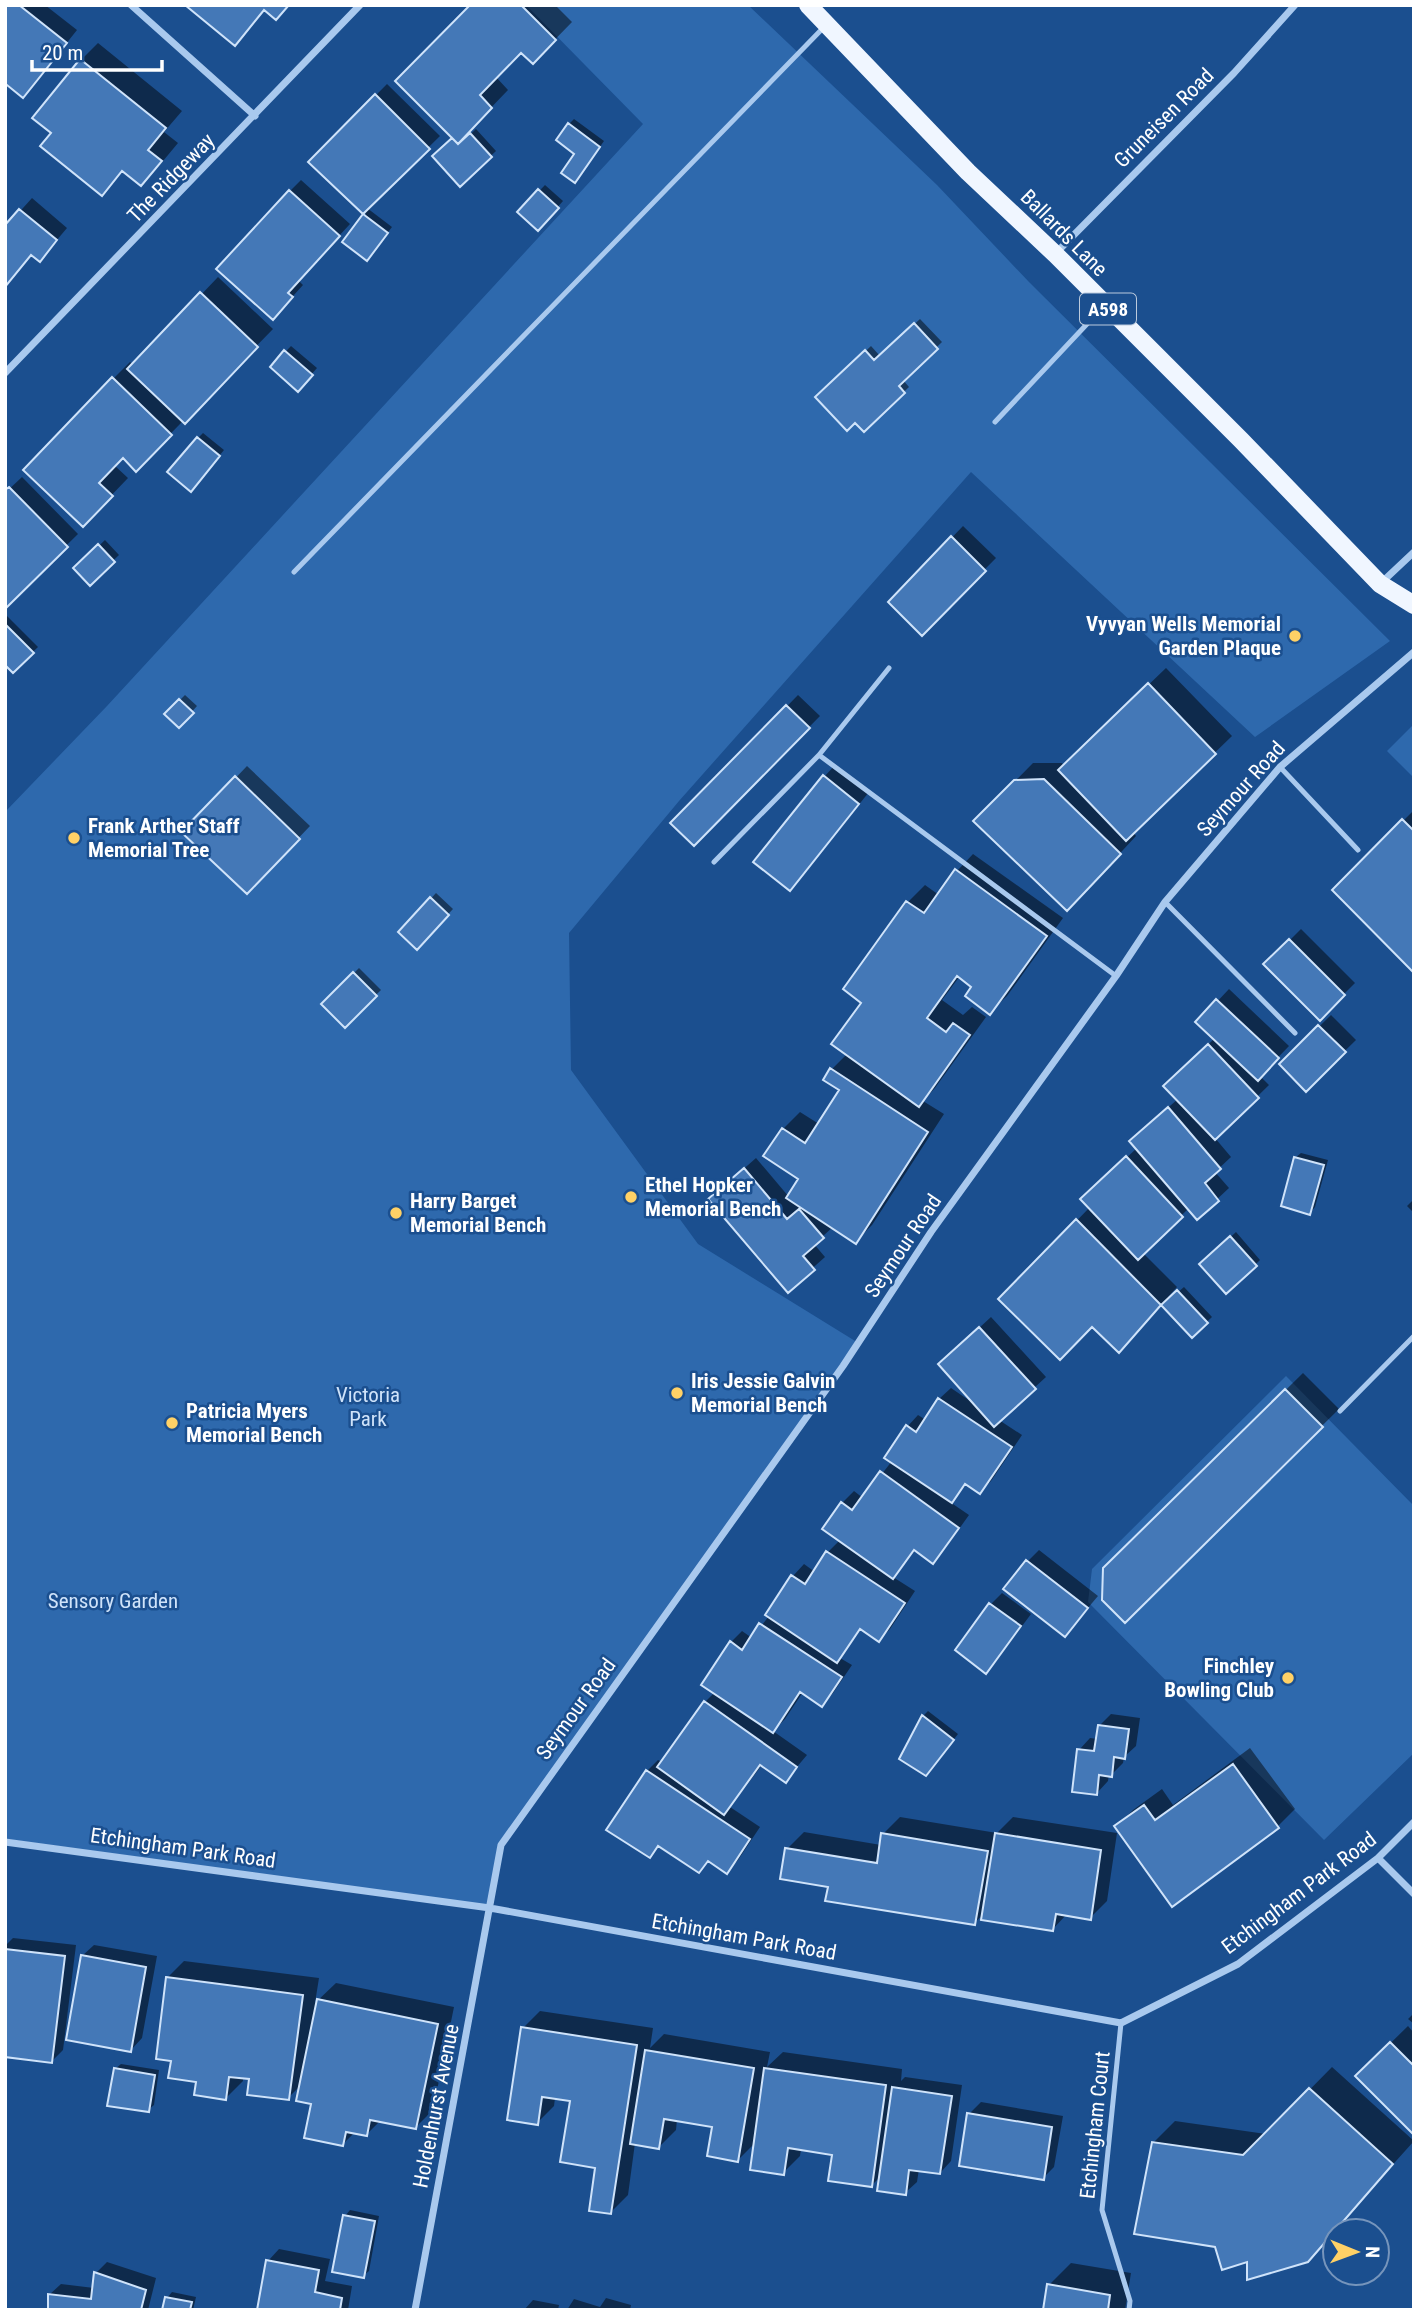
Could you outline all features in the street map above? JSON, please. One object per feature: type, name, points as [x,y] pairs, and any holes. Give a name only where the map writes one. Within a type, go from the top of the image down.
[{"type":"main road","name":"Ballards Lane","points":[[808,5],[959,163],[1055,254],[1380,584],[1414,605]]},
{"type":"street","points":[[131,5],[255,116]]},
{"type":"street","name":"The Ridgeway","points":[[5,373],[360,5]]},
{"type":"street","name":"Gruneisen Road","points":[[1055,254],[1234,73],[1295,5]]},
{"type":"street","points":[[1380,584],[1414,552]]},
{"type":"street","name":"Seymour Road","points":[[490,1908],[501,1845],[863,1337],[931,1232],[1116,976],[1165,902],[1280,767],[1414,652]]},
{"type":"street","name":"Etchingham Park Road","points":[[5,1842],[490,1908],[1121,2023],[1238,1964],[1378,1858],[1414,1822]]},
{"type":"street","points":[[1378,1858],[1414,1894]]},
{"type":"street","name":"Holdenhurst Avenue","points":[[415,2310],[490,1908]]},
{"type":"lane","points":[[294,572],[827,23]]},
{"type":"lane","points":[[995,422],[1104,305]]},
{"type":"lane","points":[[714,862],[819,755],[889,668]]},
{"type":"lane","points":[[819,755],[1116,976]]},
{"type":"lane","points":[[1280,767],[1358,850]]},
{"type":"lane","points":[[1165,902],[1294,1033]]},
{"type":"lane","points":[[1340,1411],[1414,1336]]},
{"type":"lane","name":"Etchingham Court","points":[[1121,2023],[1102,2210],[1130,2301],[1129,2310]]},
{"type":"green space","name":"Victoria Park","points":[[526,5],[748,5],[937,185],[1029,282],[1390,641],[1255,737],[971,472],[679,801],[569,933],[571,1070],[698,1244],[860,1344],[498,1849],[487,1905],[5,1839],[5,812],[107,706],[643,124]]},
{"type":"green space","points":[[1414,724],[1414,778],[1387,751]]},
{"type":"green space","name":"Finchley Bowling Club","points":[[1286,1376],[1414,1506],[1414,1753],[1324,1840],[1088,1602],[1092,1569]]},
{"type":"building","points":[[5,5],[19,5],[67,43],[23,98],[7,85],[5,87]]},
{"type":"building","points":[[185,5],[289,5],[276,20],[264,10],[235,46]]},
{"type":"building","points":[[470,5],[521,5],[556,40],[533,64],[521,53],[480,95],[492,108],[458,144],[395,81]]},
{"type":"building","points":[[80,59],[166,128],[148,150],[162,161],[141,186],[122,171],[102,196],[40,146],[51,133],[32,118]]},
{"type":"building","points":[[375,94],[430,149],[363,214],[308,162]]},
{"type":"building","points":[[568,123],[600,147],[575,183],[561,173],[574,154],[556,140]]},
{"type":"building","points":[[470,133],[492,157],[460,187],[432,156],[452,138],[458,144]]},
{"type":"building","points":[[538,189],[559,208],[538,231],[517,212]]},
{"type":"building","points":[[289,190],[340,236],[288,293],[293,297],[273,320],[216,269]]},
{"type":"building","points":[[19,209],[57,240],[40,262],[31,255],[5,287],[5,225]]},
{"type":"building","points":[[363,214],[388,233],[367,261],[342,242]]},
{"type":"building","points":[[200,292],[258,347],[185,424],[127,369]]},
{"type":"building","points":[[914,323],[938,349],[899,386],[905,393],[864,432],[855,423],[847,431],[815,397],[865,350],[874,360]]},
{"type":"building","points":[[284,350],[313,375],[298,392],[270,367]]},
{"type":"building","points":[[112,377],[172,435],[136,472],[123,458],[99,483],[113,496],[83,527],[23,470]]},
{"type":"building","points":[[197,437],[220,456],[191,492],[167,472]]},
{"type":"building","points":[[9,487],[68,547],[5,609],[5,490]]},
{"type":"building","points":[[951,536],[986,571],[922,636],[888,602]]},
{"type":"building","points":[[98,544],[115,562],[90,586],[73,568]]},
{"type":"building","points":[[5,624],[34,653],[13,673],[5,665]]},
{"type":"building","points":[[1148,683],[1216,754],[1126,841],[1058,770]]},
{"type":"building","points":[[179,699],[194,713],[179,728],[164,714]]},
{"type":"building","points":[[786,705],[810,728],[694,846],[670,823]]},
{"type":"building","points":[[823,775],[859,804],[790,891],[753,862]]},
{"type":"building","points":[[235,776],[300,839],[247,894],[181,832]]},
{"type":"building","points":[[1044,779],[1121,854],[1067,911],[973,821],[1014,780]]},
{"type":"building","points":[[1402,819],[1414,831],[1414,973],[1332,890]]},
{"type":"building","points":[[955,869],[1047,936],[990,1015],[965,996],[971,987],[957,976],[927,1018],[946,1032],[953,1023],[970,1035],[919,1107],[831,1044],[861,1003],[843,989],[906,901],[924,913]]},
{"type":"building","points":[[430,897],[449,915],[417,950],[398,932]]},
{"type":"building","points":[[1289,939],[1345,995],[1320,1021],[1263,964]]},
{"type":"building","points":[[353,972],[377,996],[345,1028],[321,1004]]},
{"type":"building","points":[[1216,999],[1279,1058],[1258,1081],[1195,1022]]},
{"type":"building","points":[[1318,1025],[1346,1052],[1306,1092],[1279,1064]]},
{"type":"building","points":[[1208,1044],[1259,1098],[1215,1140],[1163,1086]]},
{"type":"building","points":[[830,1068],[928,1132],[856,1244],[786,1198],[798,1179],[763,1156],[782,1128],[805,1143],[839,1090],[823,1080]]},
{"type":"building","points":[[1168,1107],[1221,1169],[1205,1183],[1219,1201],[1197,1220],[1129,1141]]},
{"type":"building","points":[[1126,1156],[1183,1217],[1138,1260],[1080,1199]]},
{"type":"building","points":[[1294,1157],[1324,1165],[1310,1215],[1281,1206]]},
{"type":"building","points":[[744,1168],[787,1219],[799,1209],[824,1238],[803,1256],[815,1270],[788,1293],[708,1199]]},
{"type":"building","points":[[1076,1219],[1161,1305],[1119,1353],[1092,1327],[1060,1360],[998,1299]]},
{"type":"building","points":[[1230,1236],[1257,1266],[1226,1294],[1199,1264]]},
{"type":"building","points":[[1177,1290],[1208,1323],[1192,1338],[1161,1305]]},
{"type":"building","points":[[979,1327],[1036,1389],[994,1427],[938,1364]]},
{"type":"building","points":[[1285,1389],[1323,1427],[1125,1623],[1102,1600],[1103,1568]]},
{"type":"building","points":[[938,1398],[1012,1447],[980,1494],[965,1484],[952,1503],[884,1458],[906,1425],[916,1432]]},
{"type":"building","points":[[880,1471],[959,1528],[933,1564],[914,1550],[893,1579],[822,1529],[841,1502],[852,1510]]},
{"type":"building","points":[[826,1551],[905,1603],[879,1642],[860,1629],[837,1663],[765,1615],[791,1575],[805,1584]]},
{"type":"building","points":[[1026,1560],[1088,1608],[1065,1637],[1003,1589]]},
{"type":"building","points":[[989,1603],[1021,1626],[986,1674],[955,1650]]},
{"type":"building","points":[[759,1623],[842,1677],[822,1707],[800,1692],[773,1733],[701,1685],[730,1641],[742,1650]]},
{"type":"building","points":[[704,1701],[797,1767],[786,1783],[760,1765],[724,1815],[657,1767]]},
{"type":"building","points":[[922,1715],[954,1740],[926,1776],[899,1759]]},
{"type":"building","points":[[1098,1725],[1129,1729],[1125,1759],[1114,1757],[1112,1777],[1099,1775],[1097,1795],[1072,1792],[1077,1749],[1094,1751]]},
{"type":"building","points":[[1233,1764],[1279,1828],[1172,1907],[1114,1826],[1144,1805],[1155,1820]]},
{"type":"building","points":[[646,1770],[750,1839],[727,1874],[708,1861],[699,1873],[658,1846],[650,1858],[606,1830]]},
{"type":"building","points":[[881,1833],[988,1851],[975,1925],[825,1901],[828,1887],[780,1879],[785,1848],[877,1863]]},
{"type":"building","points":[[995,1833],[1101,1850],[1091,1920],[1056,1914],[1053,1931],[981,1920]]},
{"type":"building","points":[[5,1949],[65,1956],[52,2063],[5,2057]]},
{"type":"building","points":[[81,1955],[146,1967],[131,2052],[66,2040]]},
{"type":"building","points":[[166,1977],[303,1995],[289,2100],[247,2095],[249,2079],[229,2077],[226,2100],[194,2095],[196,2082],[168,2078],[171,2061],[156,2059]]},
{"type":"building","points":[[317,1999],[438,2024],[416,2129],[370,2120],[367,2136],[346,2132],[343,2146],[304,2138],[311,2104],[296,2101]]},
{"type":"building","points":[[521,2027],[637,2045],[611,2214],[589,2211],[595,2168],[560,2162],[570,2101],[542,2097],[538,2125],[507,2120]]},
{"type":"building","points":[[1390,2042],[1414,2066],[1414,2135],[1355,2076]]},
{"type":"building","points":[[645,2050],[754,2068],[738,2162],[707,2156],[712,2127],[664,2119],[659,2149],[630,2144]]},
{"type":"building","points":[[114,2068],[155,2075],[149,2112],[107,2106]]},
{"type":"building","points":[[764,2068],[886,2085],[872,2187],[828,2181],[832,2155],[788,2148],[784,2175],[750,2170]]},
{"type":"building","points":[[892,2087],[952,2096],[940,2174],[909,2170],[906,2195],[877,2191]]},
{"type":"building","points":[[1309,2088],[1393,2164],[1347,2217],[1321,2217],[1321,2247],[1308,2262],[1247,2280],[1247,2262],[1222,2270],[1215,2247],[1134,2234],[1152,2142],[1243,2155]]},
{"type":"building","points":[[967,2113],[1052,2127],[1044,2180],[959,2166]]},
{"type":"building","points":[[343,2215],[375,2221],[364,2278],[332,2272]]},
{"type":"building","points":[[266,2260],[319,2270],[315,2292],[342,2298],[340,2310],[257,2310]]},
{"type":"building","points":[[94,2272],[146,2290],[141,2310],[48,2310],[48,2294],[91,2299]]},
{"type":"building","points":[[1047,2284],[1110,2295],[1108,2310],[1043,2310]]},
{"type":"building","points":[[165,2297],[192,2302],[190,2310],[162,2310]]},
{"type":"place","name":"Vyvyan Wells Memorial Garden Plaque","points":[[1295,636]]},
{"type":"place","name":"Frank Arther Staff Memorial Tree","points":[[74,838]]},
{"type":"place","name":"Ethel Hopker Memorial Bench","points":[[631,1197]]},
{"type":"place","name":"Harry Barget Memorial Bench","points":[[396,1213]]},
{"type":"place","name":"Iris Jessie Galvin Memorial Bench","points":[[677,1393]]},
{"type":"place","name":"Patricia Myers Memorial Bench","points":[[172,1423]]},
{"type":"place","name":"Finchley Bowling Club","points":[[1288,1678]]},
{"type":"park label","name":"Sensory Garden","points":[[113,1601]]}]
